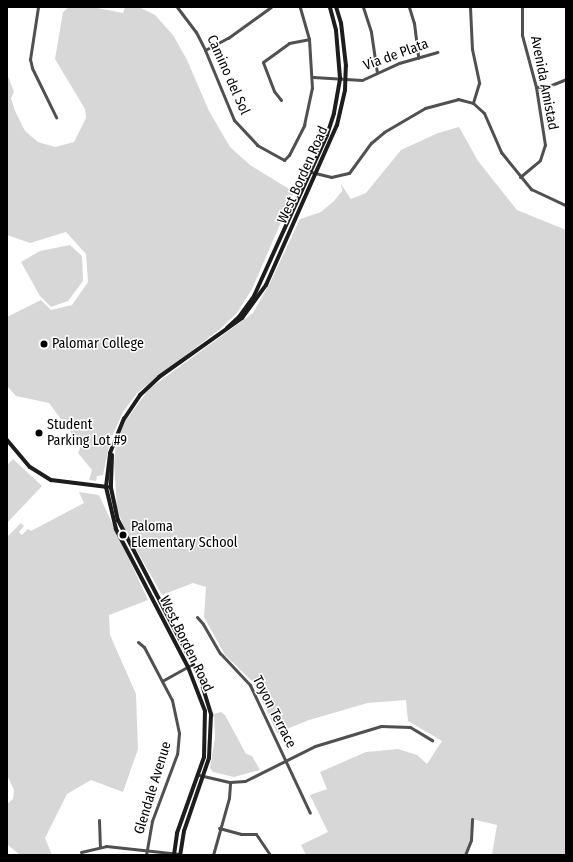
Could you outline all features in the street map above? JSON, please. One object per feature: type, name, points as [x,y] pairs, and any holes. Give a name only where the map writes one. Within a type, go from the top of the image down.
[{"type":"main road","name":"West Borden Road","points":[[224,332],[254,296],[311,172],[334,113],[340,78],[336,30],[330,7]]},
{"type":"main road","name":"West Borden Road","points":[[174,854],[177,833],[199,775],[204,757],[207,725],[198,687],[116,529],[106,487],[112,449],[124,419],[140,395],[160,377],[242,318],[260,296],[316,175],[337,125],[345,78],[344,42],[336,7]]},
{"type":"main road","points":[[7,440],[30,467],[51,480],[111,488]]},
{"type":"main road","name":"West Borden Road","points":[[112,449],[111,488],[116,512],[126,540],[193,664],[206,692],[210,715],[210,750],[204,776],[184,831],[180,854]]},
{"type":"street","points":[[38,7],[30,59],[32,68],[56,117]]},
{"type":"street","name":"Camino del Sol","points":[[177,7],[196,32],[234,120],[258,145],[284,160],[289,155],[304,125],[313,78]]},
{"type":"street","points":[[205,50],[228,38],[271,7]]},
{"type":"street","points":[[300,7],[309,39],[313,78]]},
{"type":"street","points":[[363,7],[371,32],[377,73]]},
{"type":"street","points":[[409,7],[414,23],[418,58]]},
{"type":"street","points":[[470,7],[472,49],[479,83],[473,103]]},
{"type":"street","name":"Avenida Amistad","points":[[520,177],[540,160],[545,145],[536,87],[522,35],[522,7]]},
{"type":"street","points":[[281,100],[274,91],[263,62],[289,43],[309,39]]},
{"type":"street","name":"Via de Plata","points":[[313,78],[345,78],[362,80],[377,73],[437,52]]},
{"type":"street","points":[[536,87],[549,86],[566,79]]},
{"type":"street","points":[[311,172],[316,175],[340,177],[349,173],[377,136],[425,108],[458,99],[473,103],[484,113],[501,152],[520,177],[539,195],[566,205]]},
{"type":"street","name":"Toyon Terrace","points":[[197,617],[203,624],[220,653],[250,685],[310,813]]},
{"type":"street","name":"Glendale Avenue","points":[[138,642],[144,647],[162,681],[176,714],[178,744],[174,764],[152,821],[146,855]]},
{"type":"street","points":[[162,681],[193,664]]},
{"type":"street","points":[[199,775],[230,782],[252,779],[325,742],[381,726],[410,727],[432,740]]},
{"type":"street","points":[[213,855],[219,828],[229,798],[230,782]]},
{"type":"street","points":[[465,855],[471,840],[472,819]]},
{"type":"street","points":[[99,820],[100,847]]},
{"type":"street","points":[[219,828],[240,834],[256,834],[270,855]]},
{"type":"street","points":[[81,852],[100,847],[180,854]]},
{"type":"shaded area","points":[[69,7],[92,7],[123,13],[125,7],[139,7],[155,15],[173,35],[187,60],[209,111],[230,147],[250,165],[294,192],[252,289],[237,313],[220,329],[138,392],[123,412],[110,441],[103,475],[97,476],[96,481],[89,480],[92,470],[78,453],[81,446],[49,403],[16,396],[7,386],[7,317],[41,300],[51,310],[72,305],[88,282],[86,254],[66,232],[30,243],[7,235],[7,74],[14,92],[11,98],[15,111],[25,131],[38,142],[55,147],[74,142],[86,118],[85,109],[55,59],[63,12]]},
{"type":"shaded area","points":[[459,127],[478,161],[517,210],[566,230],[566,855],[492,855],[497,825],[472,819],[471,840],[465,855],[306,855],[301,845],[328,832],[310,795],[327,789],[320,772],[366,752],[398,749],[417,755],[427,764],[442,741],[408,721],[406,700],[368,703],[309,720],[277,733],[254,683],[225,655],[204,617],[206,587],[193,583],[162,595],[124,528],[117,508],[114,462],[116,444],[124,423],[149,389],[253,313],[271,281],[300,219],[321,212],[334,201],[342,191],[341,184],[351,199],[366,193],[401,150],[438,133]]},
{"type":"shaded area","points":[[70,245],[82,256],[83,281],[68,301],[51,307],[40,296],[21,262],[40,251]]},
{"type":"shaded area","points":[[13,459],[42,486],[7,523],[7,465]]},
{"type":"shaded area","points":[[79,492],[99,495],[148,600],[109,615],[110,635],[136,694],[138,749],[123,792],[91,780],[67,794],[45,838],[52,855],[20,855],[7,844],[7,804],[13,799],[14,790],[7,775],[7,537],[21,523],[24,526],[19,532],[22,535],[28,529],[31,531],[84,503]]},
{"type":"shaded area","points":[[221,712],[225,715],[246,754],[252,756],[260,770],[234,777],[213,772],[210,768],[215,738],[214,714]]},
{"type":"place","name":"Palomar College","points":[[44,344]]},
{"type":"place","name":"Student Parking Lot #9","points":[[39,433]]},
{"type":"place","name":"Paloma Elementary School","points":[[123,535]]}]
